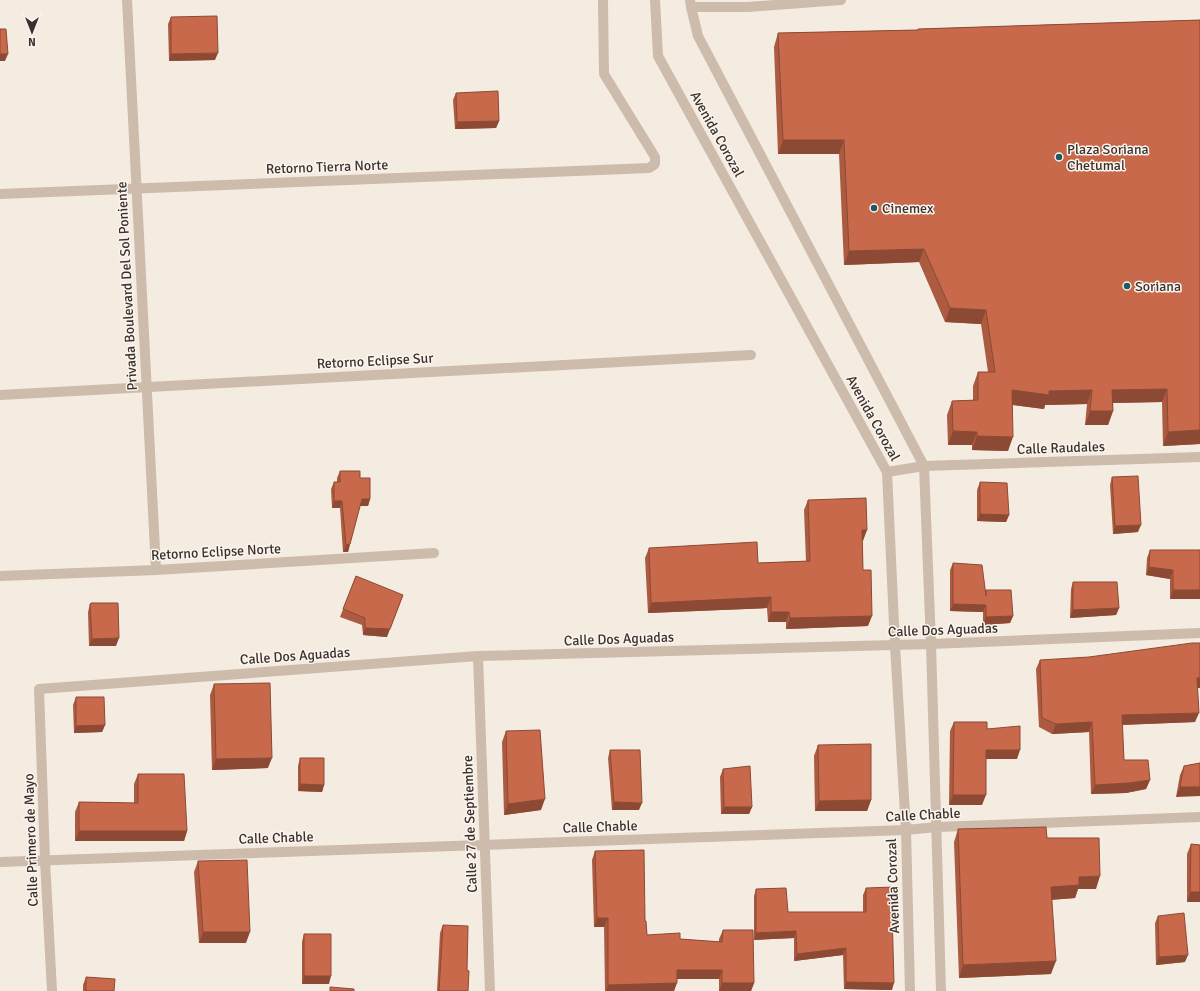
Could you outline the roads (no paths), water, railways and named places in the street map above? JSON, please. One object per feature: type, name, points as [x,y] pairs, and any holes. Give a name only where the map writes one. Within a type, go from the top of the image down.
[{"type":"street","name":"Privada Boulevard Del Sol Poniente","points":[[126,0],[156,570]]},
{"type":"street","name":"Retorno Tierra Norte","points":[[0,194],[649,168],[655,164],[655,157],[604,74],[604,0]]},
{"type":"street","name":"Avenida Corozal","points":[[655,0],[658,56],[887,472],[906,830],[910,991]]},
{"type":"street","points":[[691,4],[841,0]]},
{"type":"street","name":"Avenida Corozal","points":[[691,4],[698,36],[924,466],[937,827],[941,991]]},
{"type":"street","name":"Retorno Eclipse Sur","points":[[0,395],[751,355]]},
{"type":"street","name":"Calle Raudales","points":[[887,472],[924,466],[1200,457]]},
{"type":"street","name":"Retorno Eclipse Norte","points":[[0,576],[156,570],[434,553]]},
{"type":"street","name":"Calle Dos Aguadas","points":[[39,689],[478,656],[931,644],[1200,633]]},
{"type":"street","name":"Calle 27 de Septiembre","points":[[478,656],[490,991]]},
{"type":"street","name":"Calle Primero de Mayo","points":[[39,689],[45,860],[52,991]]},
{"type":"street","name":"Calle Chable","points":[[0,862],[906,830],[937,827],[1200,817]]},
{"type":"place","name":"Plaza Soriana Chetumal","points":[[1059,157]]},
{"type":"place","name":"Cinemex","points":[[874,208]]},
{"type":"place","name":"Soriana","points":[[1127,286]]}]
